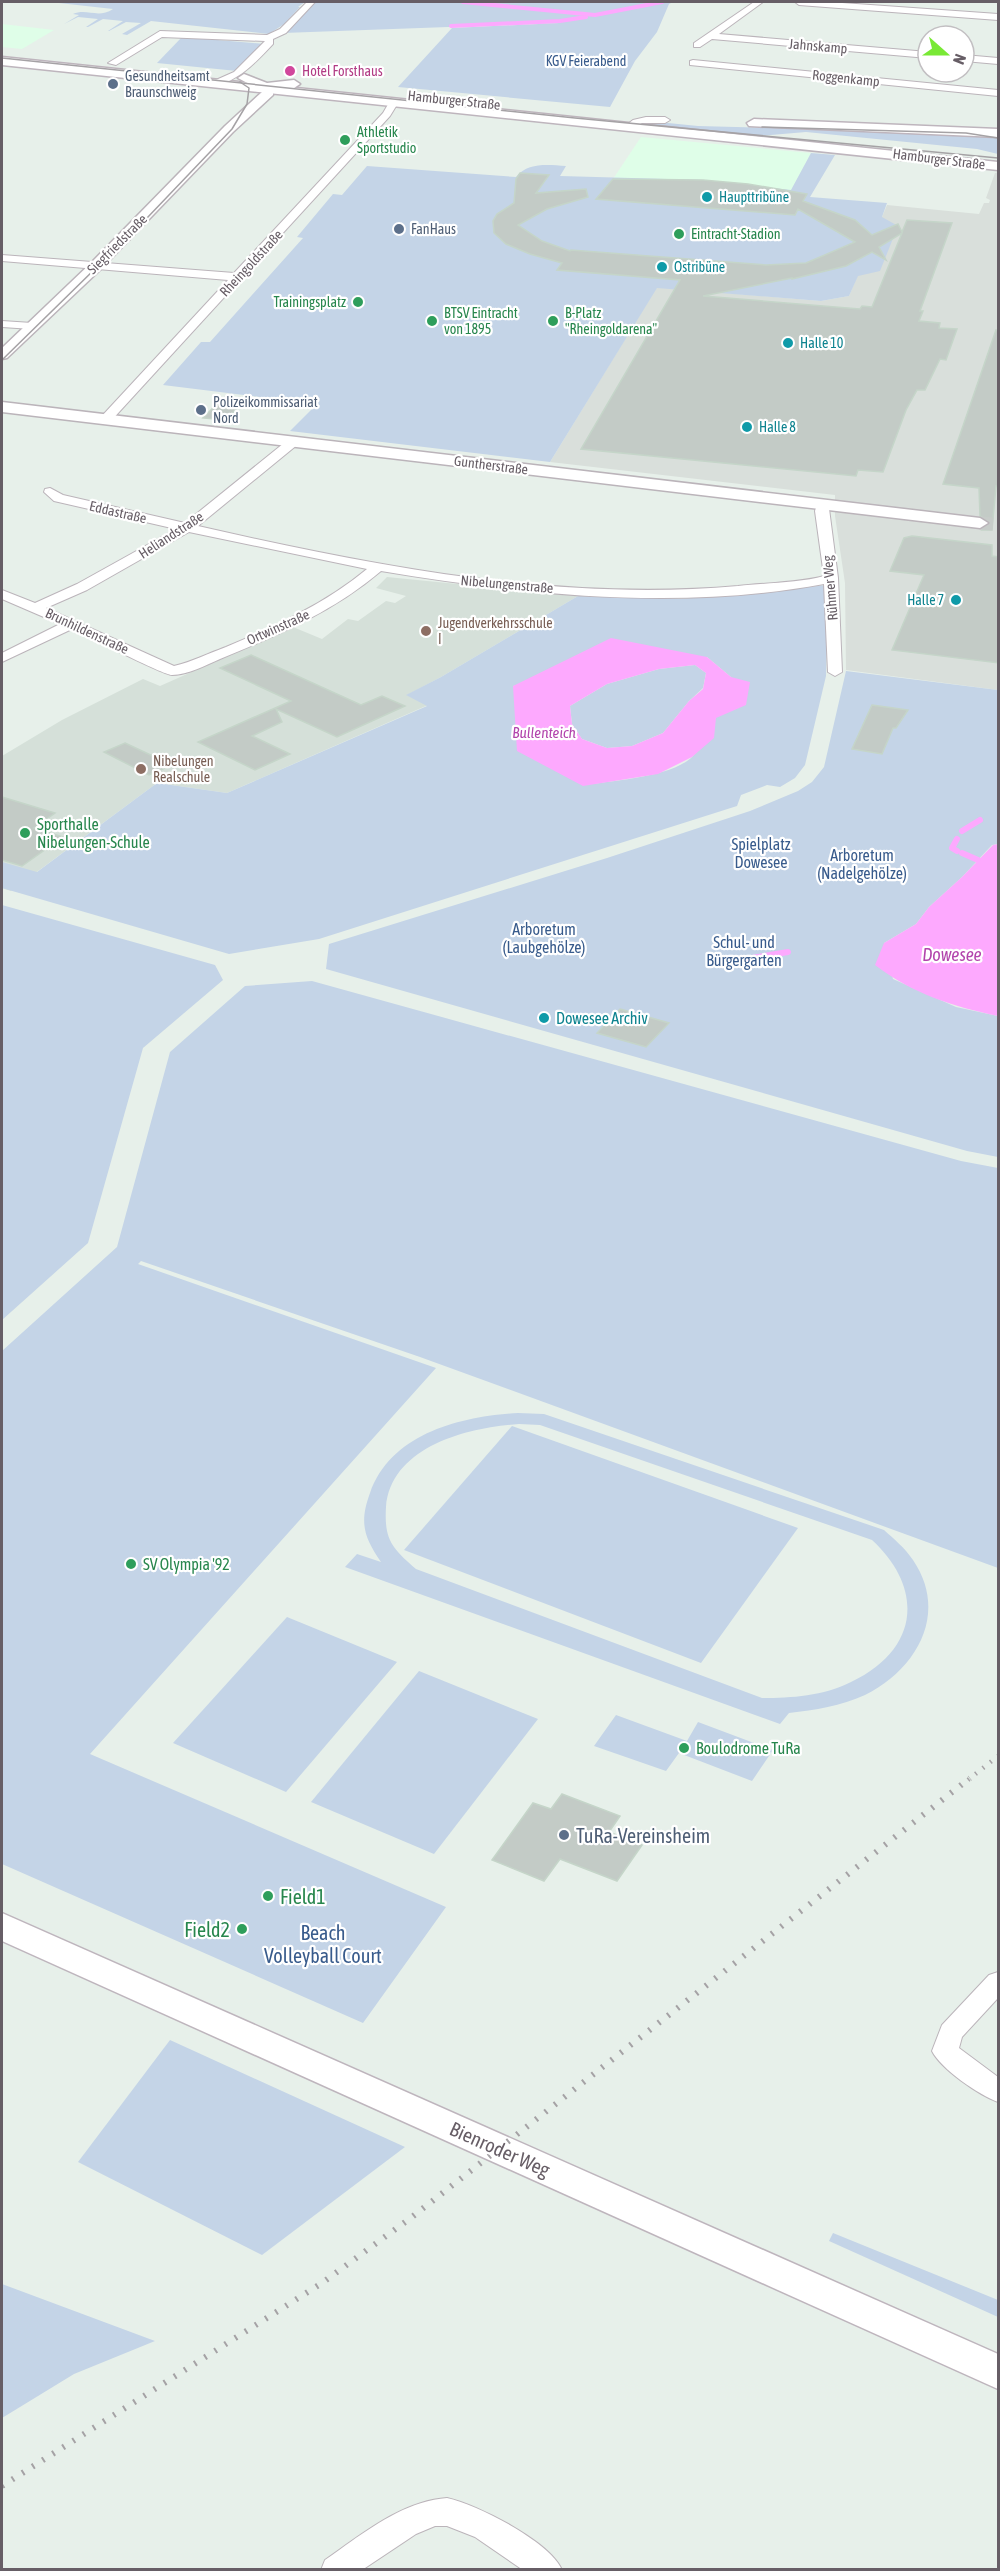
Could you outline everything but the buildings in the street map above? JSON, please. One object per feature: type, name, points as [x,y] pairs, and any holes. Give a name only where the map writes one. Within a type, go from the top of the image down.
[{"type":"main road","name":"Hamburger Straße","points":[[2,53],[113,63],[393,103],[999,165]]},
{"type":"main road","name":"Hamburger Straße","points":[[2,61],[212,84],[294,84],[665,120],[714,122]]},
{"type":"main road","name":"Hamburger Straße","points":[[743,123],[999,132]]},
{"type":"main road","name":"Bienroder Weg","points":[[2,1926],[999,2372]]},
{"type":"street","points":[[113,63],[160,34],[268,38],[283,31],[311,2]]},
{"type":"street","points":[[697,45],[759,2]]},
{"type":"street","points":[[799,2],[999,17]]},
{"type":"street","name":"Jahnskamp","points":[[709,36],[916,54]]},
{"type":"street","points":[[253,84],[270,42],[268,38]]},
{"type":"street","points":[[976,59],[999,61]]},
{"type":"street","name":"Roggenkamp","points":[[693,63],[999,93]]},
{"type":"street","points":[[212,84],[228,81],[253,84],[294,84]]},
{"type":"street","name":"Siegfriedstraße","points":[[247,108],[247,92],[253,84]]},
{"type":"street","name":"Siegfriedstraße","points":[[2,355],[96,266],[230,129],[247,108],[253,84]]},
{"type":"street","name":"Rheingoldstraße","points":[[105,420],[387,114],[393,103]]},
{"type":"street","name":"Hamburger Straße","points":[[629,127],[634,122],[642,120],[665,120]]},
{"type":"street","points":[[2,258],[238,277]]},
{"type":"street","points":[[2,324],[32,326]]},
{"type":"street","name":"Guntherstraße","points":[[2,407],[990,524]]},
{"type":"street","name":"Heliandstraße","points":[[37,607],[120,567],[187,528],[293,442]]},
{"type":"street","name":"Eddastraße","points":[[50,492],[58,498],[187,528]]},
{"type":"street","name":"Rühmer Weg","points":[[823,504],[831,578],[835,672]]},
{"type":"street","name":"Nibelungenstraße","points":[[187,528],[376,568],[473,581],[642,593],[717,591],[822,581],[831,578]]},
{"type":"street","name":"Ortwinstraße","points":[[172,671],[186,668],[320,609],[344,595],[376,568]]},
{"type":"street","name":"Brunhildenstraße","points":[[2,594],[37,607],[172,671]]},
{"type":"street","points":[[2,658],[72,624]]},
{"type":"street","points":[[999,1982],[951,2032],[945,2051],[999,2091]]},
{"type":"street","points":[[336,2570],[387,2535],[419,2518],[445,2511],[470,2519],[508,2542],[547,2570]]},
{"type":"shaded area","points":[[2,24],[54,30],[22,49],[2,47]]},
{"type":"shaded area","points":[[641,137],[811,153],[791,191],[703,180],[613,179]]},
{"type":"shaded area","points":[[998,172],[998,690],[846,670],[845,583],[835,516],[835,495],[550,462],[657,287],[821,301],[849,296],[887,205],[979,214],[984,203],[989,203],[990,200],[986,198],[995,173]]},
{"type":"shaded area","name":"Nibelungen Realschule","points":[[387,577],[578,596],[407,695],[428,705],[227,793],[157,783],[11,891],[2,888],[2,756],[62,720],[143,679],[160,686],[293,627],[322,639],[348,619],[358,621],[386,601],[395,603],[406,596],[376,588]]},
{"type":"green space","points":[[305,2],[284,24],[269,34],[151,21],[127,35],[122,34],[141,23],[126,22],[109,31],[123,21],[103,19],[86,27],[98,19],[78,17],[64,24],[79,15],[73,14],[78,12],[102,13],[113,9],[59,3]]},
{"type":"green space","name":"KGV Feierabend","points":[[314,2],[673,2],[669,4],[657,32],[635,61],[610,107],[398,87],[452,28],[559,23],[283,33]]},
{"type":"green space","points":[[182,37],[265,44],[237,71],[157,63]]},
{"type":"green space","points":[[648,121],[698,126],[977,133],[998,135],[998,154],[977,149],[806,132],[748,137],[643,126]]},
{"type":"green space","name":"BTSV Eintracht von 1895","points":[[811,153],[835,155],[810,197],[887,203],[882,217],[898,226],[880,271],[858,276],[849,296],[821,301],[657,288],[550,462],[290,431],[317,404],[163,385],[201,342],[210,342],[303,238],[297,237],[333,194],[342,195],[367,166],[516,177],[532,167],[566,166],[560,176],[703,180],[791,190]]},
{"type":"green space","points":[[828,585],[826,676],[805,765],[795,778],[780,787],[767,785],[741,795],[737,806],[319,939],[229,954],[2,888],[2,862],[37,872],[157,783],[227,793],[427,706],[406,695],[441,677],[578,596],[681,599]],"holes":[[[707,657],[731,677],[705,739],[693,756],[684,763],[641,777],[583,785],[513,686]]]},
{"type":"green space","points":[[695,665],[706,673],[703,688],[689,701],[663,733],[632,746],[607,748],[582,739],[572,724],[570,706],[607,684],[659,669]]},
{"type":"green space","name":"Schul- und Bürgergarten","points":[[846,671],[998,690],[998,844],[992,845],[929,907],[916,924],[884,943],[893,979],[956,1007],[998,1016],[998,1157],[967,1151],[326,969],[329,944],[607,858],[750,811],[798,791],[812,782],[824,767]]},
{"type":"green space","points":[[2,905],[215,965],[223,980],[143,1048],[88,1243],[2,1320]]},
{"type":"green space","name":"Beach Volleyball Court","points":[[312,981],[961,1161],[998,1168],[998,1568],[420,1357],[141,1261],[138,1264],[436,1368],[90,1754],[446,1907],[363,2023],[2,1864],[2,1351],[117,1247],[170,1052],[245,986]]},
{"type":"green space","points":[[544,1414],[884,1530],[913,1560],[923,1580],[928,1600],[927,1619],[922,1638],[913,1655],[900,1670],[865,1695],[818,1709],[789,1713],[780,1724],[345,1567],[357,1554],[381,1562],[367,1537],[364,1521],[370,1493],[380,1472],[394,1456],[411,1442],[431,1432],[474,1418]],"holes":[[[540,1425],[872,1540],[889,1559],[901,1578],[907,1598],[907,1617],[902,1636],[890,1653],[874,1669],[840,1687],[807,1695],[762,1698],[416,1569],[395,1549],[386,1528],[386,1507],[391,1486],[402,1469],[417,1455],[456,1435],[499,1426]]]},
{"type":"green space","points":[[512,1426],[798,1528],[701,1663],[404,1550]]},
{"type":"green space","points":[[287,1617],[397,1662],[286,1792],[173,1743]]},
{"type":"green space","points":[[419,1671],[538,1719],[434,1854],[311,1802]]},
{"type":"green space","name":"Boulodrome TuRa","points":[[616,1715],[687,1741],[698,1722],[773,1750],[752,1781],[679,1753],[666,1771],[594,1746]]},
{"type":"green space","points":[[170,2040],[405,2147],[262,2255],[78,2162]]},
{"type":"green space","points":[[833,2233],[998,2300],[998,2317],[829,2241]]},
{"type":"green space","points":[[2,2284],[155,2341],[74,2374],[2,2418]]},
{"type":"water","name":"Bullenteich","points":[[611,638],[707,657],[731,677],[750,682],[746,705],[716,718],[714,738],[692,757],[658,774],[583,786],[517,751],[513,686]],"holes":[[[695,665],[706,673],[703,689],[689,701],[663,733],[632,746],[607,748],[582,739],[572,724],[570,706],[607,684],[659,669]]]},
{"type":"water","name":"Dowesee","points":[[998,844],[998,1016],[934,998],[903,984],[875,965],[884,943],[916,924],[929,907],[993,845]]},
{"type":"waterway","points":[[463,2],[595,15],[662,2]]},
{"type":"waterway","points":[[451,26],[560,21],[586,17]]},
{"type":"waterway","points":[[962,831],[980,820]]},
{"type":"waterway","points":[[957,839],[952,848],[957,851]]},
{"type":"waterway","points":[[962,853],[978,860]]},
{"type":"waterway","points":[[734,961],[788,952]]},
{"type":"tunnel","points":[[980,523],[993,524]]},
{"type":"tram line","points":[[2,58],[242,83]]},
{"type":"tram line","points":[[2,360],[147,218],[232,129],[247,104],[249,88],[242,83]]},
{"type":"tram line","points":[[242,83],[575,118],[998,158]]},
{"type":"tram line","points":[[762,127],[966,133],[998,138]]},
{"type":"railway","points":[[968,1780],[998,1756]]},
{"type":"railway","points":[[2,2486],[322,2283],[412,2217],[970,1778]]},
{"type":"place","name":"Hotel Forsthaus","points":[[290,71]]},
{"type":"place","name":"Gesundheitsamt Braunschweig","points":[[113,84]]},
{"type":"place","name":"Athletik Sportstudio","points":[[345,140]]},
{"type":"place","name":"Haupttribüne","points":[[707,197]]},
{"type":"place","name":"FanHaus","points":[[399,229]]},
{"type":"place","name":"Eintracht-Stadion","points":[[679,234]]},
{"type":"place","name":"Ostribüne","points":[[662,267]]},
{"type":"place","name":"Trainingsplatz","points":[[358,302]]},
{"type":"place","name":"BTSV Eintracht von 1895","points":[[432,321]]},
{"type":"place","name":"B-Platz \"Rheingoldarena\"","points":[[553,321]]},
{"type":"place","name":"Halle 10","points":[[788,343]]},
{"type":"place","name":"Polizeikommissariat Nord","points":[[201,410]]},
{"type":"place","name":"Halle 8","points":[[747,427]]},
{"type":"place","name":"Halle 7","points":[[956,600]]},
{"type":"place","name":"Jugendverkehrsschule I","points":[[426,631]]},
{"type":"place","name":"Nibelungen Realschule","points":[[141,769]]},
{"type":"place","name":"Sporthalle Nibelungen-Schule","points":[[25,833]]},
{"type":"place","name":"Dowesee Archiv","points":[[544,1018]]},
{"type":"place","name":"SV Olympia '92","points":[[131,1564]]},
{"type":"place","name":"Boulodrome TuRa","points":[[684,1748]]},
{"type":"place","name":"TuRa-Vereinsheim","points":[[564,1835]]},
{"type":"place","name":"Field1","points":[[268,1896]]},
{"type":"place","name":"Field2","points":[[242,1929]]},
{"type":"park label","name":"Spielplatz Dowesee","points":[[761,853]]},
{"type":"park label","name":"Arboretum (Nadelgehölze)","points":[[862,864]]},
{"type":"park label","name":"Arboretum (Laubgehölze)","points":[[544,938]]}]
